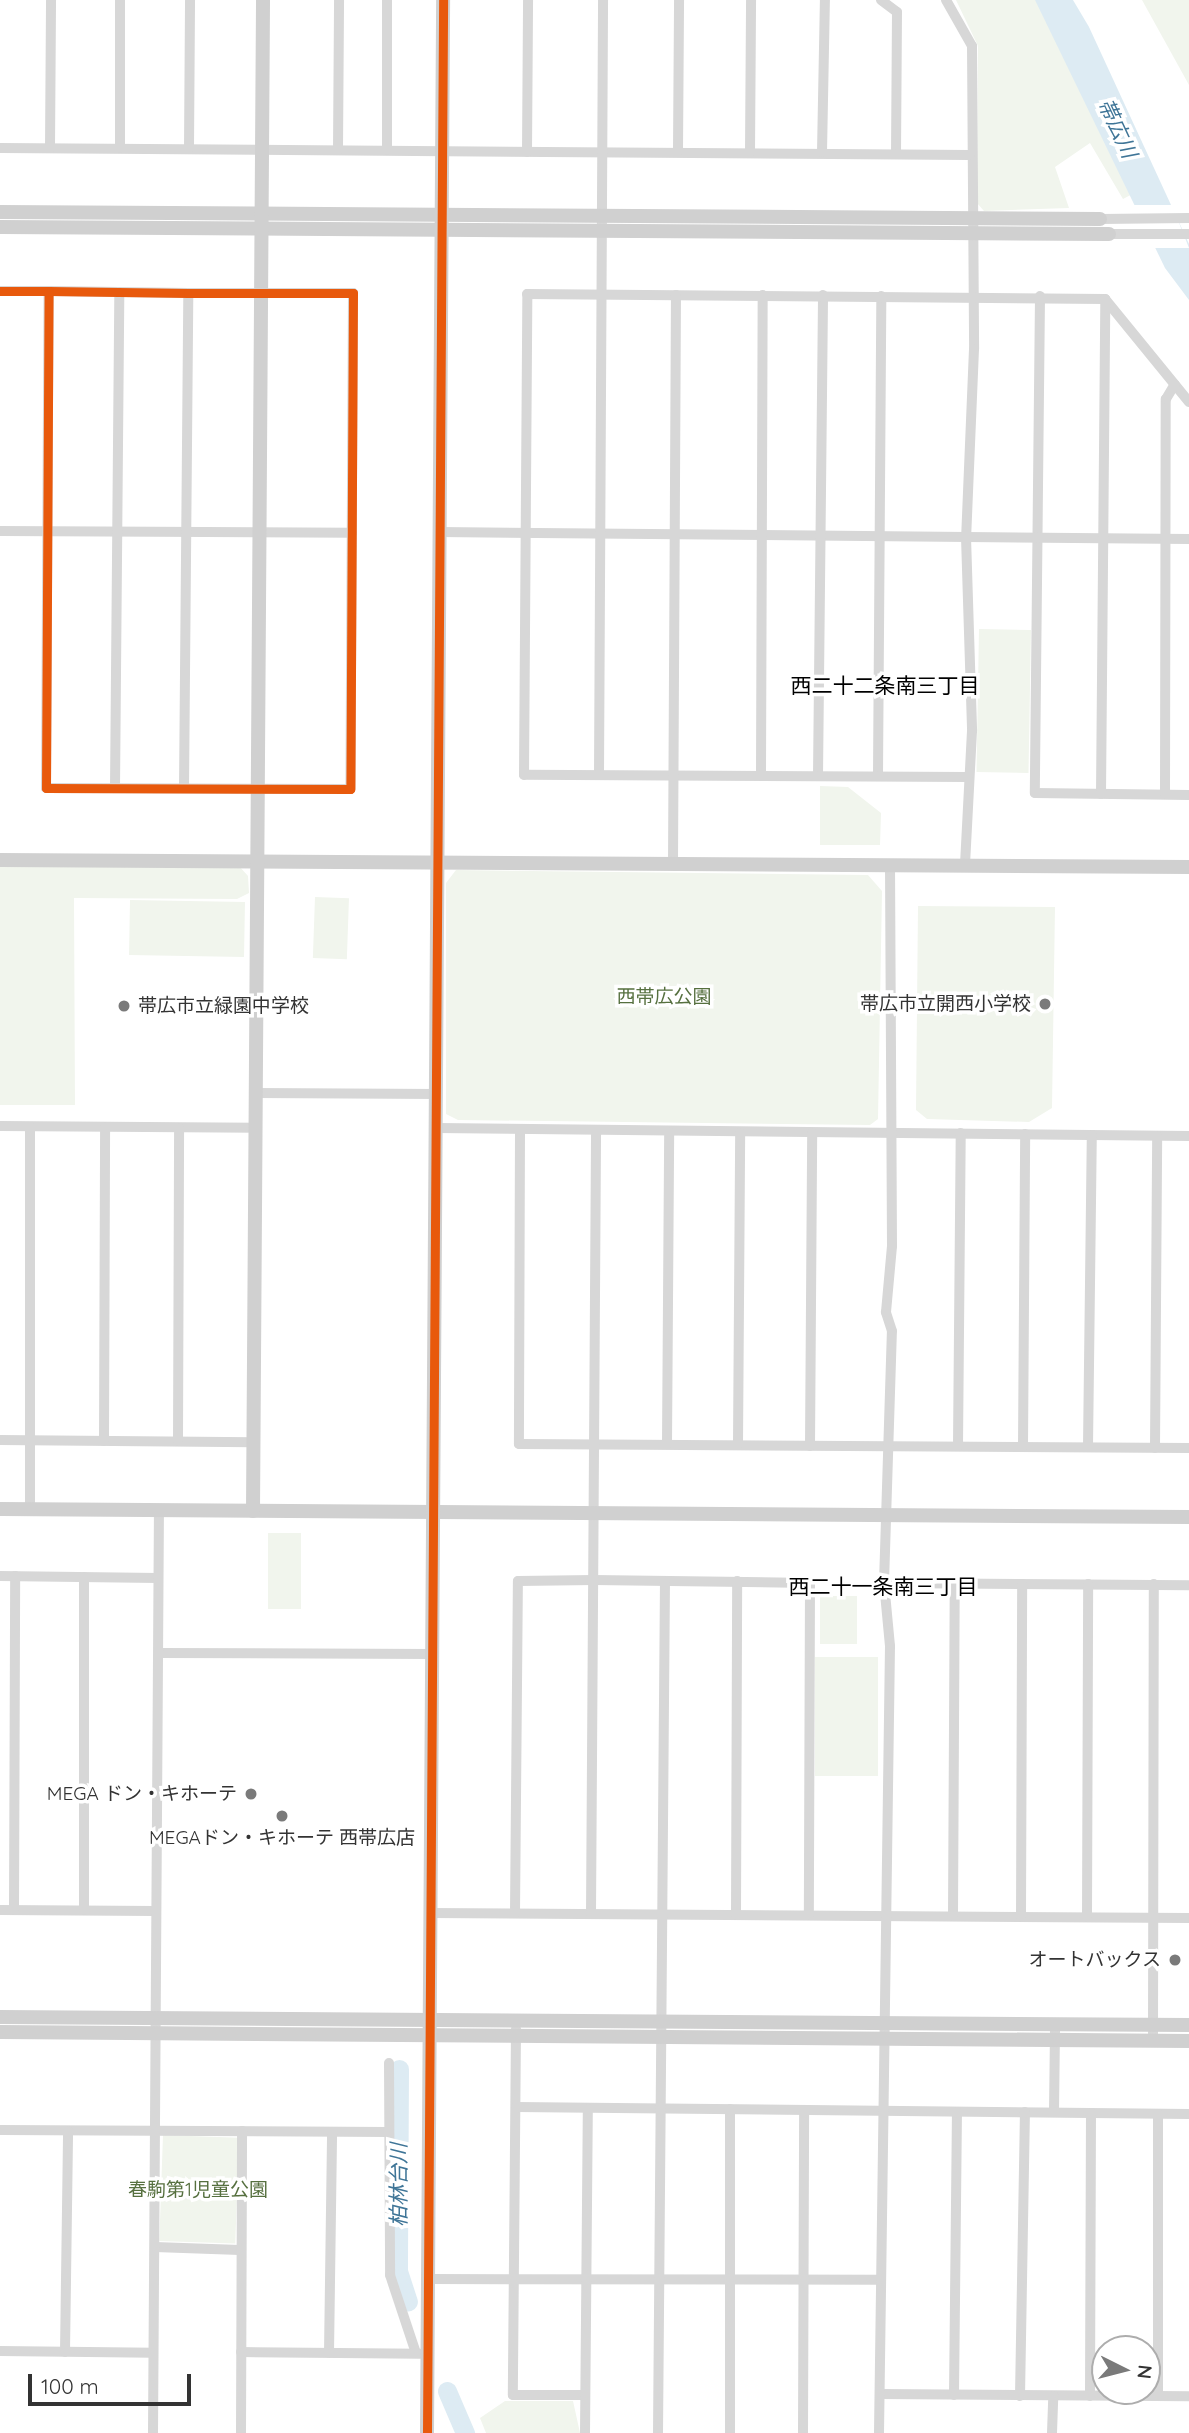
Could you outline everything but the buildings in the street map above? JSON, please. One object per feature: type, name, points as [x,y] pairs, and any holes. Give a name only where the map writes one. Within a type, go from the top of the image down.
[{"type":"street","points":[[50,148],[51,0]]},
{"type":"street","points":[[120,0],[120,148]]},
{"type":"street","points":[[189,148],[190,0]]},
{"type":"street","points":[[253,1511],[263,0]]},
{"type":"street","points":[[338,150],[339,0]]},
{"type":"street","points":[[387,0],[387,150]]},
{"type":"street","points":[[427,2433],[421,2354],[428,2279],[443,0]]},
{"type":"street","points":[[527,152],[528,0]]},
{"type":"street","points":[[599,774],[603,0]]},
{"type":"street","points":[[678,151],[679,0]]},
{"type":"street","points":[[750,152],[751,0]]},
{"type":"street","points":[[822,152],[825,0]]},
{"type":"street","points":[[881,0],[897,12],[896,154]]},
{"type":"street","points":[[946,0],[972,46],[969,297],[974,349],[966,537],[972,615],[965,866]]},
{"type":"street","points":[[0,148],[970,155]]},
{"type":"street","points":[[0,212],[262,221]]},
{"type":"street","points":[[970,226],[1100,219],[1189,218]]},
{"type":"street","points":[[0,227],[262,221],[442,222],[970,226],[1110,234],[1189,234]]},
{"type":"street","points":[[0,291],[49,291],[188,293],[353,293],[350,789],[46,788],[49,291]]},
{"type":"street","points":[[116,788],[119,292]]},
{"type":"street","points":[[184,788],[188,293]]},
{"type":"street","points":[[968,777],[524,775],[527,294],[1040,296],[1105,299],[1189,402]]},
{"type":"street","points":[[673,864],[676,295]]},
{"type":"street","points":[[761,775],[763,295]]},
{"type":"street","points":[[818,776],[822,295]]},
{"type":"street","points":[[878,775],[881,296]]},
{"type":"street","points":[[1040,296],[1035,793],[1189,795]]},
{"type":"street","points":[[1101,794],[1105,299]]},
{"type":"street","points":[[1165,794],[1166,399],[1175,384]]},
{"type":"street","points":[[0,531],[352,533]]},
{"type":"street","points":[[440,532],[1189,539]]},
{"type":"street","points":[[0,860],[1189,867]]},
{"type":"street","points":[[879,2433],[882,1916],[890,1646],[884,1583],[886,1446],[892,1331],[886,1312],[892,1246],[888,1133],[890,864]]},
{"type":"street","points":[[256,1093],[437,1094]]},
{"type":"street","points":[[0,1126],[256,1128]]},
{"type":"street","points":[[30,1126],[30,1510]]},
{"type":"street","points":[[104,1441],[105,1127]]},
{"type":"street","points":[[178,1441],[179,1128]]},
{"type":"street","points":[[437,1128],[596,1132],[1189,1136]]},
{"type":"street","points":[[520,1131],[519,1444],[1189,1448]]},
{"type":"street","points":[[591,1914],[596,1132]]},
{"type":"street","points":[[667,1444],[669,1132]]},
{"type":"street","points":[[738,1444],[740,1133]]},
{"type":"street","points":[[810,1446],[812,1133]]},
{"type":"street","points":[[958,1446],[961,1133]]},
{"type":"street","points":[[1023,1446],[1025,1134]]},
{"type":"street","points":[[1088,1447],[1091,1135]]},
{"type":"street","points":[[1155,1448],[1157,1136]]},
{"type":"street","points":[[0,1440],[254,1441]]},
{"type":"street","points":[[0,1509],[1189,1517]]},
{"type":"street","points":[[153,2433],[159,1510]]},
{"type":"street","points":[[0,1576],[158,1578]]},
{"type":"street","points":[[14,1910],[15,1576]]},
{"type":"street","points":[[84,1577],[84,1910]]},
{"type":"street","points":[[515,1913],[518,1581],[594,1580],[810,1583],[809,1915]]},
{"type":"street","points":[[658,2433],[657,2279],[664,1914],[665,1581]]},
{"type":"street","points":[[736,1915],[737,1581]]},
{"type":"street","points":[[884,1583],[1189,1585]]},
{"type":"street","points":[[953,1916],[955,1583]]},
{"type":"street","points":[[1021,1917],[1022,1584]]},
{"type":"street","points":[[1087,1917],[1088,1584]]},
{"type":"street","points":[[1153,2041],[1151,1917],[1154,1584]]},
{"type":"street","points":[[159,1653],[432,1654]]},
{"type":"street","points":[[0,1910],[156,1911]]},
{"type":"street","points":[[430,1913],[1189,1918]]},
{"type":"street","points":[[0,2017],[1189,2025]]},
{"type":"street","points":[[516,2021],[513,2395],[585,2395]]},
{"type":"street","points":[[1054,2112],[1055,2025]]},
{"type":"street","points":[[0,2032],[1189,2041]]},
{"type":"street","points":[[389,2063],[391,2284],[421,2354]]},
{"type":"street","points":[[516,2108],[1189,2114]]},
{"type":"street","points":[[585,2433],[588,2109]]},
{"type":"street","points":[[730,2109],[730,2433]]},
{"type":"street","points":[[803,2433],[804,2111]]},
{"type":"street","points":[[954,2395],[957,2112]]},
{"type":"street","points":[[1020,2396],[1025,2112]]},
{"type":"street","points":[[880,2394],[1090,2396],[1091,2113]]},
{"type":"street","points":[[1158,2114],[1158,2335]]},
{"type":"street","points":[[0,2130],[389,2132]]},
{"type":"street","points":[[65,2352],[68,2131]]},
{"type":"street","points":[[241,2433],[242,2131]]},
{"type":"street","points":[[328,2353],[332,2133]]},
{"type":"street","points":[[155,2247],[240,2250]]},
{"type":"street","points":[[428,2279],[881,2280]]},
{"type":"street","points":[[0,2351],[153,2353]]},
{"type":"street","points":[[241,2352],[421,2354]]},
{"type":"street","points":[[1052,2433],[1053,2396]]},
{"type":"street","points":[[1161,2396],[1189,2396]]},
{"type":"green space","points":[[956,0],[1045,0],[1140,190],[1123,199],[1090,143],[1055,167],[1069,208],[984,211],[977,203],[978,46]]},
{"type":"green space","points":[[1142,0],[1189,0],[1189,85]]},
{"type":"green space","points":[[979,629],[1031,630],[1028,773],[977,772]]},
{"type":"green space","points":[[820,786],[848,787],[881,813],[880,845],[820,845]]},
{"type":"green space","points":[[239,866],[248,876],[249,893],[237,899],[74,898],[75,1105],[0,1105],[0,867]]},
{"type":"green space","name":"西帯広公園","points":[[456,870],[868,875],[882,891],[878,1119],[870,1125],[458,1120],[446,1114],[446,883]]},
{"type":"green space","points":[[315,897],[349,898],[347,959],[313,958]]},
{"type":"green space","points":[[130,900],[245,902],[244,957],[129,955]]},
{"type":"green space","points":[[918,906],[1055,907],[1052,1108],[1029,1122],[927,1119],[916,1110]]},
{"type":"green space","points":[[268,1533],[301,1533],[301,1609],[268,1609]]},
{"type":"green space","points":[[820,1596],[857,1596],[857,1644],[820,1644]]},
{"type":"green space","points":[[815,1657],[878,1657],[878,1776],[815,1776]]},
{"type":"green space","name":"春駒第1児童公園","points":[[163,2135],[239,2138],[235,2244],[159,2241]]},
{"type":"green space","points":[[505,2401],[573,2401],[580,2433],[486,2433],[480,2418]]},
{"type":"water","name":"帯広川","points":[[1035,0],[1073,0],[1089,27],[1189,244],[1189,300],[1165,268]]},
{"type":"pier","points":[[1131,205],[1172,205],[1189,248],[1152,248]]},
{"type":"waterway","name":"柏林台川","points":[[399,2069],[398,2271],[408,2301]]},
{"type":"waterway","name":"柏林台川","points":[[447,2391],[465,2433]]},
{"type":"cycle path","points":[[427,2433],[443,0]]},
{"type":"cycle path","points":[[0,291],[49,291],[188,293],[353,293],[350,789],[46,788],[49,291]]},
{"type":"place","name":"帯広市立開西小学校","points":[[1045,1004]]},
{"type":"place","name":"帯広市立緑園中学校","points":[[124,1006]]},
{"type":"place","name":"MEGA ドン・キホーテ","points":[[251,1794]]},
{"type":"place","name":"MEGAドン・キホーテ 西帯広店","points":[[282,1816]]},
{"type":"place","name":"オートバックス","points":[[1175,1960]]},
{"type":"district","name":"西二十二条南三丁目","points":[[885,685]]},
{"type":"district","name":"西二十一条南三丁目","points":[[883,1586]]}]
